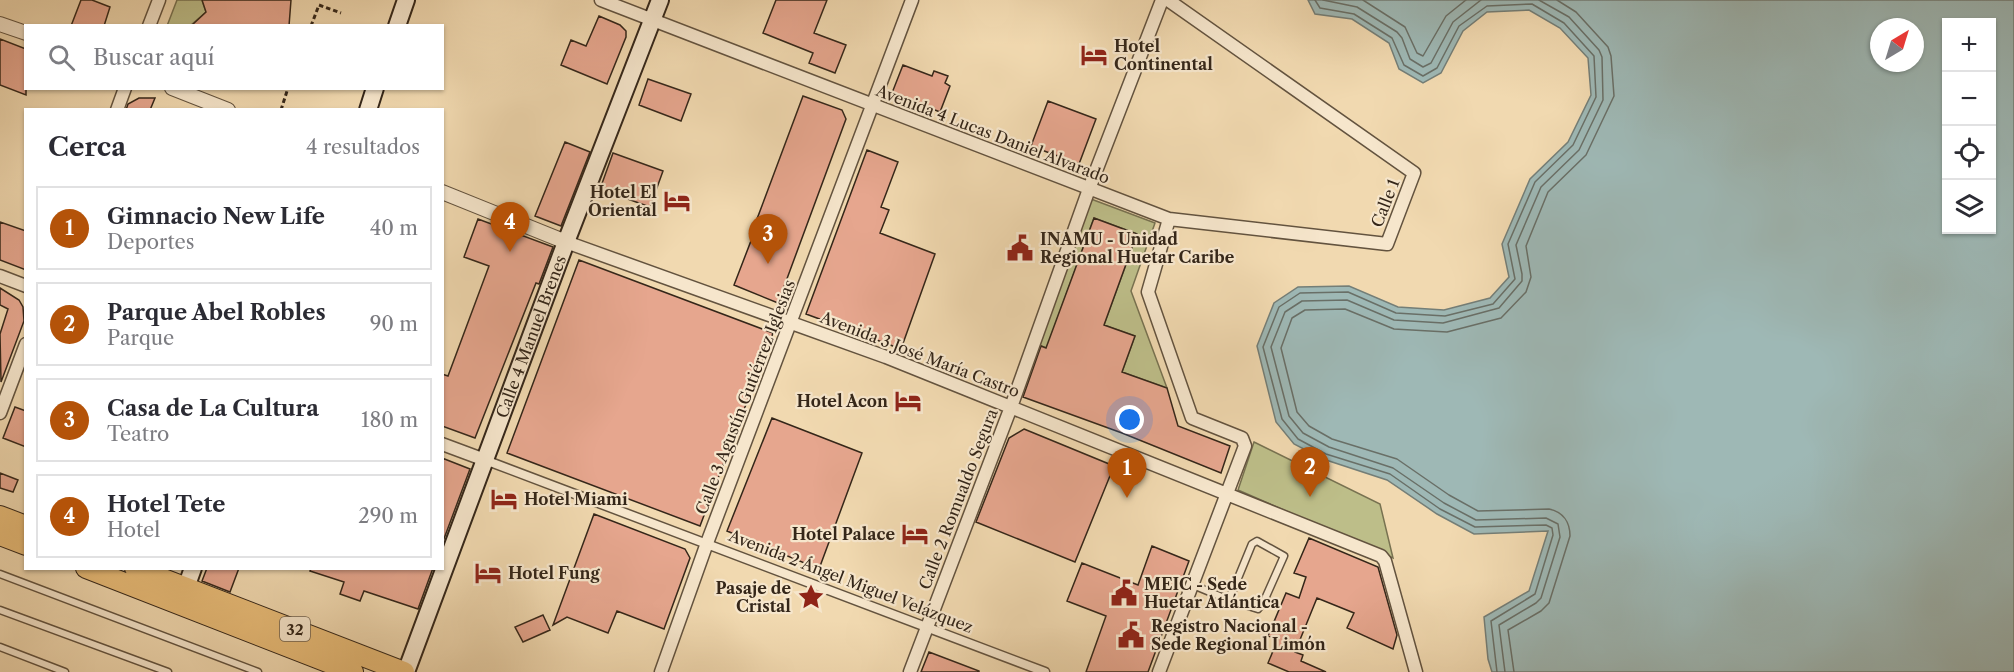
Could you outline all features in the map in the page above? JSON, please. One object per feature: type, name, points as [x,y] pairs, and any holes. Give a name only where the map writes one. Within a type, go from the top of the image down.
[{"type":"highway","points":[[0,516],[24,525]]},
{"type":"highway","points":[[0,535],[24,544]]},
{"type":"highway","name":"32","points":[[93,570],[183,597],[405,672]]},
{"type":"highway","name":"32","points":[[138,570],[183,597],[353,672]]},
{"type":"main road","points":[[398,24],[406,0]]},
{"type":"main road","name":"Calle 4 Manuel Brenes","points":[[444,569],[566,242],[660,0]]},
{"type":"main road","points":[[369,108],[374,90]]},
{"type":"main road","points":[[183,597],[192,570]]},
{"type":"main road","name":"Calle 4 Manuel Brenes","points":[[405,672],[443,570]]},
{"type":"street","points":[[150,24],[159,0]]},
{"type":"street","name":"Avenida 4 Lucas Daniel Alvarado","points":[[602,0],[1169,219],[1387,244]]},
{"type":"street","name":"Calle 3 Agustín Gutiérrez Iglesias","points":[[662,672],[707,543],[912,0]]},
{"type":"street","name":"Calle 2 Romualdo Segura","points":[[910,672],[1011,407],[1089,189],[1162,0]]},
{"type":"street","name":"Calle 1","points":[[1168,0],[1414,173],[1387,244]]},
{"type":"street","points":[[0,24],[24,32]]},
{"type":"street","points":[[118,108],[124,90]]},
{"type":"street","points":[[177,90],[223,108]]},
{"type":"street","name":"Avenida 3 José María Castro","points":[[444,193],[566,242],[886,357],[1381,556],[1385,561],[1412,658]]},
{"type":"street","points":[[1159,672],[1245,446],[1242,438],[1192,417],[1148,292],[1169,219]]},
{"type":"street","points":[[0,276],[24,285]]},
{"type":"street","points":[[0,413],[24,349]]},
{"type":"street","name":"Avenida 2 Ángel Miguel Velázquez","points":[[444,445],[1044,672]]},
{"type":"street","points":[[1406,672],[1412,658]]},
{"type":"street","points":[[1412,658],[1416,672]]},
{"type":"lane","points":[[1193,585],[1229,600],[1258,609],[1264,601],[1284,556],[1257,541],[1252,544],[1229,600]]},
{"type":"lane","points":[[0,574],[258,672]]},
{"type":"lane","points":[[0,610],[168,672]]},
{"type":"lane","points":[[0,647],[64,672]]},
{"type":"path","points":[[312,24],[319,5],[341,13]]},
{"type":"path","points":[[282,108],[287,90]]},
{"type":"green space","points":[[177,0],[202,0],[206,12],[192,24],[168,24]]},
{"type":"green space","points":[[1091,199],[1155,223],[1131,291],[1167,388],[1122,372],[1135,336],[1104,325],[1137,234],[1094,218],[1050,339],[1073,359],[1039,345]]},
{"type":"green space","points":[[1254,442],[1380,504],[1393,558],[1238,490]]},
{"type":"water","points":[[1308,0],[2014,0],[2014,672],[1492,672],[1488,659],[1484,617],[1529,591],[1548,531],[1474,534],[1437,514],[1387,480],[1323,459],[1294,444],[1276,422],[1257,346],[1274,303],[1298,287],[1349,286],[1398,307],[1444,310],[1490,298],[1509,277],[1502,244],[1530,179],[1568,142],[1591,95],[1588,58],[1560,28],[1529,10],[1487,12],[1463,31],[1441,73],[1423,83],[1399,69],[1389,43],[1352,19],[1315,14]]},
{"type":"building","points":[[81,0],[92,0],[110,7],[105,24],[72,24]]},
{"type":"building","points":[[202,0],[291,0],[289,24],[193,24],[206,12]]},
{"type":"building","points":[[776,0],[827,0],[814,33],[846,45],[835,73],[809,63],[813,53],[763,33]]},
{"type":"building","points":[[599,16],[620,25],[626,31],[626,37],[607,84],[561,65],[571,40],[586,46]]},
{"type":"building","points":[[0,39],[24,48],[26,95],[0,85]]},
{"type":"building","points":[[903,65],[932,76],[934,71],[948,76],[945,83],[950,86],[940,112],[892,93]]},
{"type":"building","points":[[648,79],[691,94],[681,121],[639,105]]},
{"type":"building","points":[[803,96],[842,110],[846,119],[778,303],[734,285]]},
{"type":"building","points":[[139,98],[155,98],[151,108],[127,108],[128,104]]},
{"type":"building","points":[[1048,101],[1096,119],[1079,164],[1031,146]]},
{"type":"building","points":[[565,142],[590,152],[561,226],[535,216]]},
{"type":"building","points":[[867,150],[898,162],[881,207],[889,210],[880,233],[935,254],[901,349],[806,314]]},
{"type":"building","points":[[613,153],[663,171],[650,207],[600,189]]},
{"type":"building","points":[[1094,218],[1137,234],[1104,325],[1135,336],[1122,372],[1167,388],[1178,426],[1230,446],[1221,473],[1122,433],[1023,397],[1041,346],[1046,348]]},
{"type":"building","points":[[478,219],[553,247],[539,284],[536,283],[475,438],[444,427],[444,375],[448,376],[489,266],[464,257]]},
{"type":"building","points":[[0,222],[24,230],[24,269],[0,260]]},
{"type":"building","points":[[579,260],[773,333],[700,526],[507,453]]},
{"type":"building","points":[[0,288],[19,300],[23,307],[24,321],[1,382],[0,334],[8,309],[0,305]]},
{"type":"building","points":[[15,407],[24,410],[24,446],[3,438]]},
{"type":"building","points":[[772,418],[862,453],[819,569],[727,531]]},
{"type":"building","points":[[1024,429],[1114,466],[1075,562],[976,522],[1009,438]]},
{"type":"building","points":[[444,459],[470,469],[444,539]]},
{"type":"building","points":[[0,473],[18,480],[13,492],[0,488]]},
{"type":"building","points":[[594,514],[685,549],[690,558],[664,629],[617,611],[608,633],[567,617],[553,625]]},
{"type":"building","points":[[1309,538],[1378,567],[1397,635],[1393,649],[1347,628],[1354,613],[1317,598],[1295,652],[1303,655],[1301,661],[1326,672],[1289,672],[1268,663],[1278,639],[1268,636],[1286,593],[1299,598],[1306,577],[1294,573]]},
{"type":"building","name":"MEIC - Sede Huetar Atlántica","points":[[1152,546],[1189,561],[1148,672],[1086,672],[1106,616],[1067,601],[1082,563],[1138,585]]},
{"type":"building","points":[[206,570],[238,570],[230,592],[202,581]]},
{"type":"building","points":[[432,570],[418,609],[364,591],[360,601],[340,594],[344,582],[310,571]]},
{"type":"building","points":[[543,615],[550,630],[523,642],[515,627]]},
{"type":"building","points":[[929,652],[979,671],[979,672],[921,672]]},
{"type":"place","name":"Hotel Continental","points":[[1094,55]]},
{"type":"place","name":"Hotel El Oriental","points":[[677,201]]},
{"type":"place","name":"INAMU - Unidad Regional Huetar Caribe","points":[[1020,248]]},
{"type":"place","name":"Hotel Tete","points":[[510,252]]},
{"type":"place","name":"Casa de La Cultura","points":[[768,264]]},
{"type":"place","name":"Hotel Acon","points":[[908,401]]},
{"type":"place","name":"Parque Abel Robles","points":[[1310,497]]},
{"type":"place","name":"Gimnacio New Life","points":[[1127,498]]},
{"type":"place","name":"Hotel Miami","points":[[504,499]]},
{"type":"place","name":"Hotel Palace","points":[[915,534]]},
{"type":"place","name":"Hotel Fung","points":[[488,573]]},
{"type":"place","name":"MEIC - Sede Huetar Atlántica","points":[[1124,593]]},
{"type":"place","name":"Pasaje de Cristal","points":[[811,597]]},
{"type":"place","name":"Registro Nacional - Sede Regional Limón","points":[[1131,635]]}]
